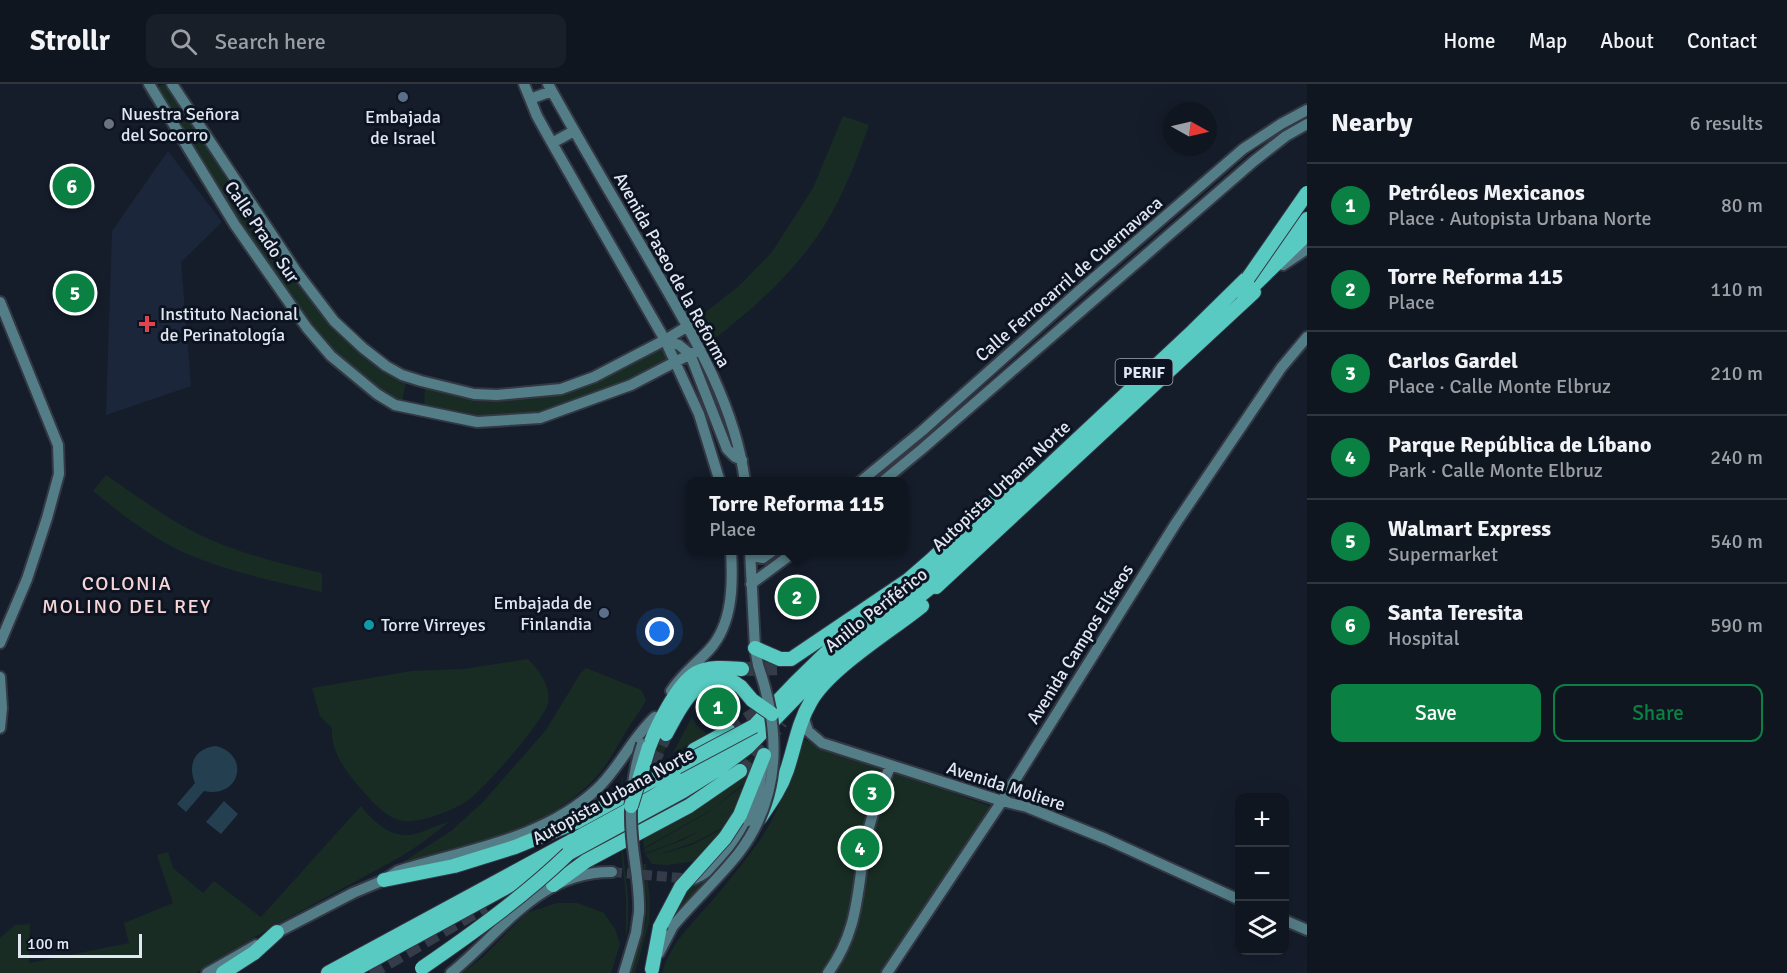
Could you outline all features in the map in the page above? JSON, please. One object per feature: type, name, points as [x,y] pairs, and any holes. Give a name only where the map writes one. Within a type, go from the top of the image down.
[{"type":"highway","points":[[1248,279],[1307,192]]},
{"type":"highway","name":"PERIF","points":[[1019,489],[1268,254],[1307,210]]},
{"type":"highway","name":"Autopista Urbana Norte","points":[[328,973],[669,788],[727,751],[834,645],[940,568],[1248,279],[1307,219]]},
{"type":"highway","name":"PERIF","points":[[1076,459],[1283,265],[1307,236]]},
{"type":"highway","name":"Autopista Urbana Norte","points":[[349,973],[682,791],[720,768],[748,747],[834,658],[938,582],[1307,236]]},
{"type":"highway","points":[[753,821],[783,781],[803,716],[815,694],[825,682],[975,561],[1058,481],[1076,459]]},
{"type":"highway","name":"Anillo Periférico","points":[[828,671],[852,649],[927,595],[1076,459]]},
{"type":"highway","points":[[755,648],[780,659],[791,659],[908,580],[996,499],[1007,492],[1019,489]]},
{"type":"highway","name":"Anillo Periférico","points":[[880,607],[948,555],[1019,489]]},
{"type":"highway","points":[[784,668],[802,663],[834,645]]},
{"type":"highway","points":[[631,806],[654,735],[670,704],[685,684],[696,673],[721,668],[742,669]]},
{"type":"highway","points":[[666,734],[690,696],[706,680],[719,677],[732,680],[752,700],[772,714]]},
{"type":"highway","points":[[384,880],[492,856],[576,822],[754,726]]},
{"type":"highway","points":[[554,830],[591,806],[729,732]]},
{"type":"highway","points":[[652,971],[681,887],[733,827],[765,755]]},
{"type":"highway","points":[[553,885],[586,861],[689,806],[740,771]]},
{"type":"highway","points":[[418,970],[476,930],[568,854]]},
{"type":"highway","points":[[418,970],[436,963],[519,903],[532,898]]},
{"type":"highway","points":[[461,946],[476,930]]},
{"type":"highway","points":[[223,973],[254,953],[278,932]]},
{"type":"street","name":"Calle Prado Sur","points":[[149,84],[235,225],[307,327],[331,356],[377,394],[395,405],[477,422],[540,418],[631,385],[695,352]]},
{"type":"street","name":"Calle Prado Sur","points":[[172,84],[296,271],[334,321],[386,366],[402,375],[474,394],[497,395],[561,388],[594,377],[688,326]]},
{"type":"street","points":[[524,84],[552,143],[665,340],[699,414],[718,477]]},
{"type":"street","points":[[530,99],[550,87]]},
{"type":"street","name":"Avenida Paseo de la Reforma","points":[[550,87],[688,326],[727,449],[742,460],[744,477]]},
{"type":"street","name":"Calle Ferrocarril de Cuernavaca","points":[[866,477],[922,431],[1243,149],[1307,110]]},
{"type":"street","name":"Calle Ferrocarril de Cuernavaca","points":[[887,477],[1254,161],[1286,136],[1307,124]]},
{"type":"street","points":[[552,143],[574,131]]},
{"type":"street","points":[[1268,254],[1289,224],[1307,187]]},
{"type":"street","points":[[1283,265],[1307,249]]},
{"type":"street","points":[[1080,290],[1092,301]]},
{"type":"street","points":[[0,302],[58,445],[59,474],[27,579],[0,643]]},
{"type":"street","name":"Avenida Campos Elíseos","points":[[887,973],[1002,801],[1176,523],[1281,368],[1307,337]]},
{"type":"street","points":[[665,340],[695,352]]},
{"type":"street","points":[[881,464],[886,477]]},
{"type":"street","points":[[624,973],[633,944],[639,899],[632,837],[633,777],[642,744],[655,717],[680,678],[708,651],[723,630],[729,608],[731,555]]},
{"type":"street","points":[[667,927],[737,855],[766,800],[774,772],[772,714],[755,648],[751,555]]},
{"type":"street","points":[[751,584],[790,555]]},
{"type":"street","points":[[0,677],[2,708],[0,728]]},
{"type":"street","name":"Avenida Moliere","points":[[803,716],[808,731],[817,741],[890,766],[1027,807],[1106,839],[1235,898]]},
{"type":"street","points":[[207,973],[278,932],[398,871],[508,840],[558,817],[584,800],[606,780],[634,739],[655,717]]},
{"type":"street","points":[[694,879],[716,864],[753,821],[765,755],[772,733]]},
{"type":"street","points":[[828,973],[841,953],[854,920],[867,836],[890,766]]},
{"type":"street","points":[[450,973],[532,898],[553,885],[590,874],[612,872]]},
{"type":"street","points":[[1289,922],[1307,930]]},
{"type":"shaded area","name":"Instituto Nacional de Perinatología","points":[[168,151],[222,222],[181,262],[191,386],[106,415],[112,231]]},
{"type":"shaded area","points":[[719,685],[735,691],[741,707],[735,723],[719,729],[703,723],[697,707],[703,691]]},
{"type":"shaded area","points":[[216,746],[227,751],[234,758],[237,775],[226,789],[216,792],[204,791],[186,812],[177,804],[195,783],[192,769],[195,758],[203,750]]},
{"type":"shaded area","points":[[224,801],[238,814],[221,834],[206,822]]},
{"type":"green space","points":[[164,84],[336,323],[404,372],[406,382],[402,402],[374,388],[322,347],[145,93]]},
{"type":"green space","points":[[843,116],[869,125],[839,200],[814,241],[792,269],[767,294],[713,340],[688,326],[740,285],[772,252],[813,188]]},
{"type":"green space","points":[[665,340],[675,362],[539,416],[482,418],[424,409],[425,385],[479,394],[557,390]]},
{"type":"green space","points":[[106,475],[159,512],[201,536],[255,556],[322,573],[322,592],[236,571],[202,560],[173,547],[137,525],[93,491]]},
{"type":"green space","points":[[528,659],[540,673],[548,690],[548,703],[537,724],[471,798],[448,811],[418,820],[402,821],[389,816],[352,778],[333,744],[332,728],[320,716],[312,688],[412,671],[464,669]]},
{"type":"green space","points":[[586,668],[641,690],[646,700],[599,774],[579,793],[534,822],[483,842],[404,864],[403,862],[451,831],[482,803],[546,730]]},
{"type":"green space","points":[[692,717],[697,726],[707,734],[673,753]]},
{"type":"green space","points":[[663,733],[671,737],[646,790],[644,789],[649,768]]},
{"type":"green space","points":[[799,738],[995,808],[929,907],[881,973],[662,973],[671,951],[685,931],[737,871],[767,829],[783,796]]},
{"type":"green space","points":[[753,756],[747,781],[711,810],[644,848],[643,836]]},
{"type":"green space","points":[[622,778],[619,819],[628,896],[626,940],[626,897],[618,820]]},
{"type":"green space","points":[[747,783],[738,806],[710,825],[737,807],[726,826],[695,842],[655,856],[692,845],[726,827],[696,861],[667,865],[652,864],[645,854],[681,841],[701,830],[645,853],[644,849],[707,813]]},
{"type":"green space","points":[[361,806],[381,826],[401,835],[418,833],[449,822],[400,857],[270,928],[196,973],[0,973],[0,938],[15,925],[30,924],[29,963],[129,943],[124,923],[173,903],[157,855],[168,852],[173,868],[203,893],[214,881],[261,917]]},
{"type":"green space","points":[[643,864],[646,864],[650,901],[649,923],[635,973],[631,973],[646,921],[647,902]]},
{"type":"green space","points":[[712,875],[672,916],[685,888]]},
{"type":"green space","points":[[557,903],[577,903],[604,913],[615,929],[620,944],[611,973],[462,973],[483,957],[526,913]]},
{"type":"tunnel","points":[[742,669],[784,668]]},
{"type":"tunnel","points":[[729,731],[764,708]]},
{"type":"tunnel","points":[[740,771],[750,765],[781,722]]},
{"type":"tunnel","points":[[638,780],[653,762],[666,734]]},
{"type":"tunnel","points":[[612,872],[692,879]]},
{"type":"tunnel","points":[[370,973],[485,906]]},
{"type":"place","name":"Embajada de Israel","points":[[403,97]]},
{"type":"place","name":"Nuestra Señora del Socorro","points":[[109,124]]},
{"type":"place","name":"Santa Teresita","points":[[72,186]]},
{"type":"place","name":"Walmart Express","points":[[75,293]]},
{"type":"place","name":"Instituto Nacional de Perinatología","points":[[147,324]]},
{"type":"place","name":"Torre Reforma 115","points":[[797,597]]},
{"type":"place","name":"Embajada de Finlandia","points":[[604,613]]},
{"type":"place","name":"Torre Virreyes","points":[[369,625]]},
{"type":"place","name":"Petróleos Mexicanos","points":[[718,707]]},
{"type":"place","name":"Carlos Gardel","points":[[872,793]]},
{"type":"place","name":"Parque República de Líbano","points":[[860,848]]},
{"type":"district","name":"COLONIA MOLINO DEL REY","points":[[127,594]]}]
